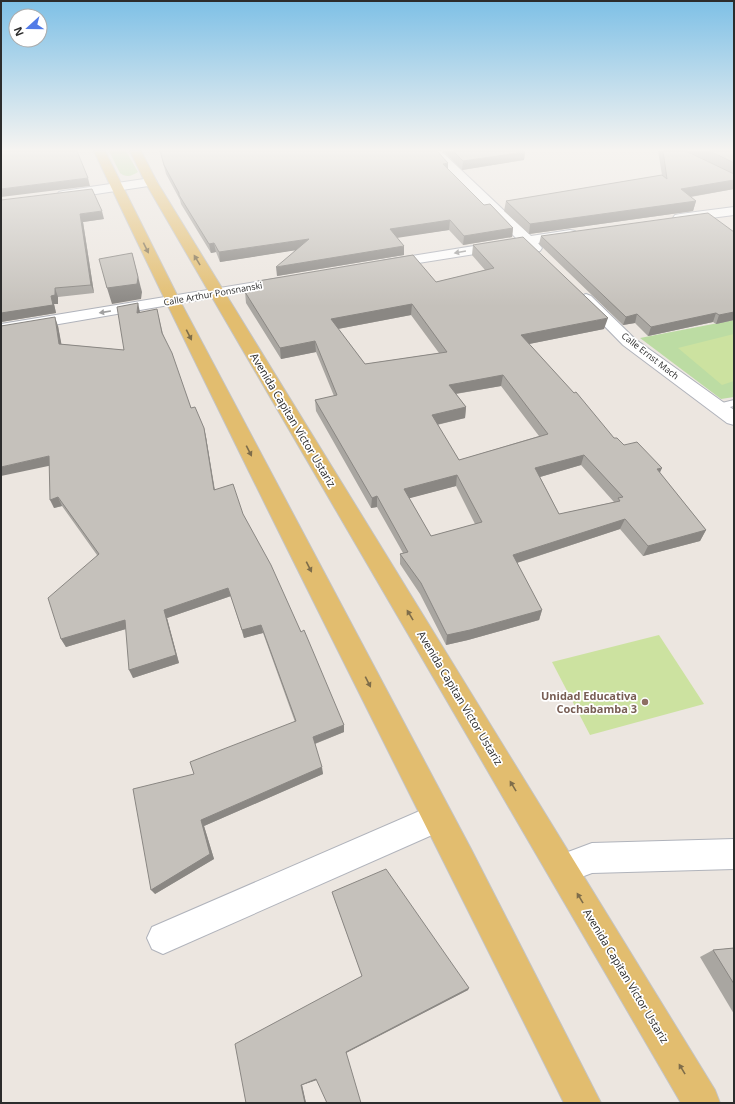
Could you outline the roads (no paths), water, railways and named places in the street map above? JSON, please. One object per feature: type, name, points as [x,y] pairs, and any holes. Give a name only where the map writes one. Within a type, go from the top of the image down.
[{"type":"main road","points":[[124,203],[172,301],[583,1103]]},
{"type":"main road","name":"Avenida Capitan Víctor Ustariz","points":[[163,203],[702,1103]]},
{"type":"street","points":[[488,203],[543,257]]},
{"type":"street","points":[[665,220],[734,211]]},
{"type":"street","points":[[372,267],[580,232]]},
{"type":"street","name":"Calle Arthur Ponsnanski","points":[[1,329],[294,280]]},
{"type":"street","name":"Calle Ernst Mach","points":[[577,290],[629,342],[726,405],[734,419]]},
{"type":"street","points":[[163,938],[438,818]]},
{"type":"street","points":[[563,869],[592,858],[734,854]]},
{"type":"place","name":"Unidad Educativa Cochabamba 3","points":[[645,702]]}]
